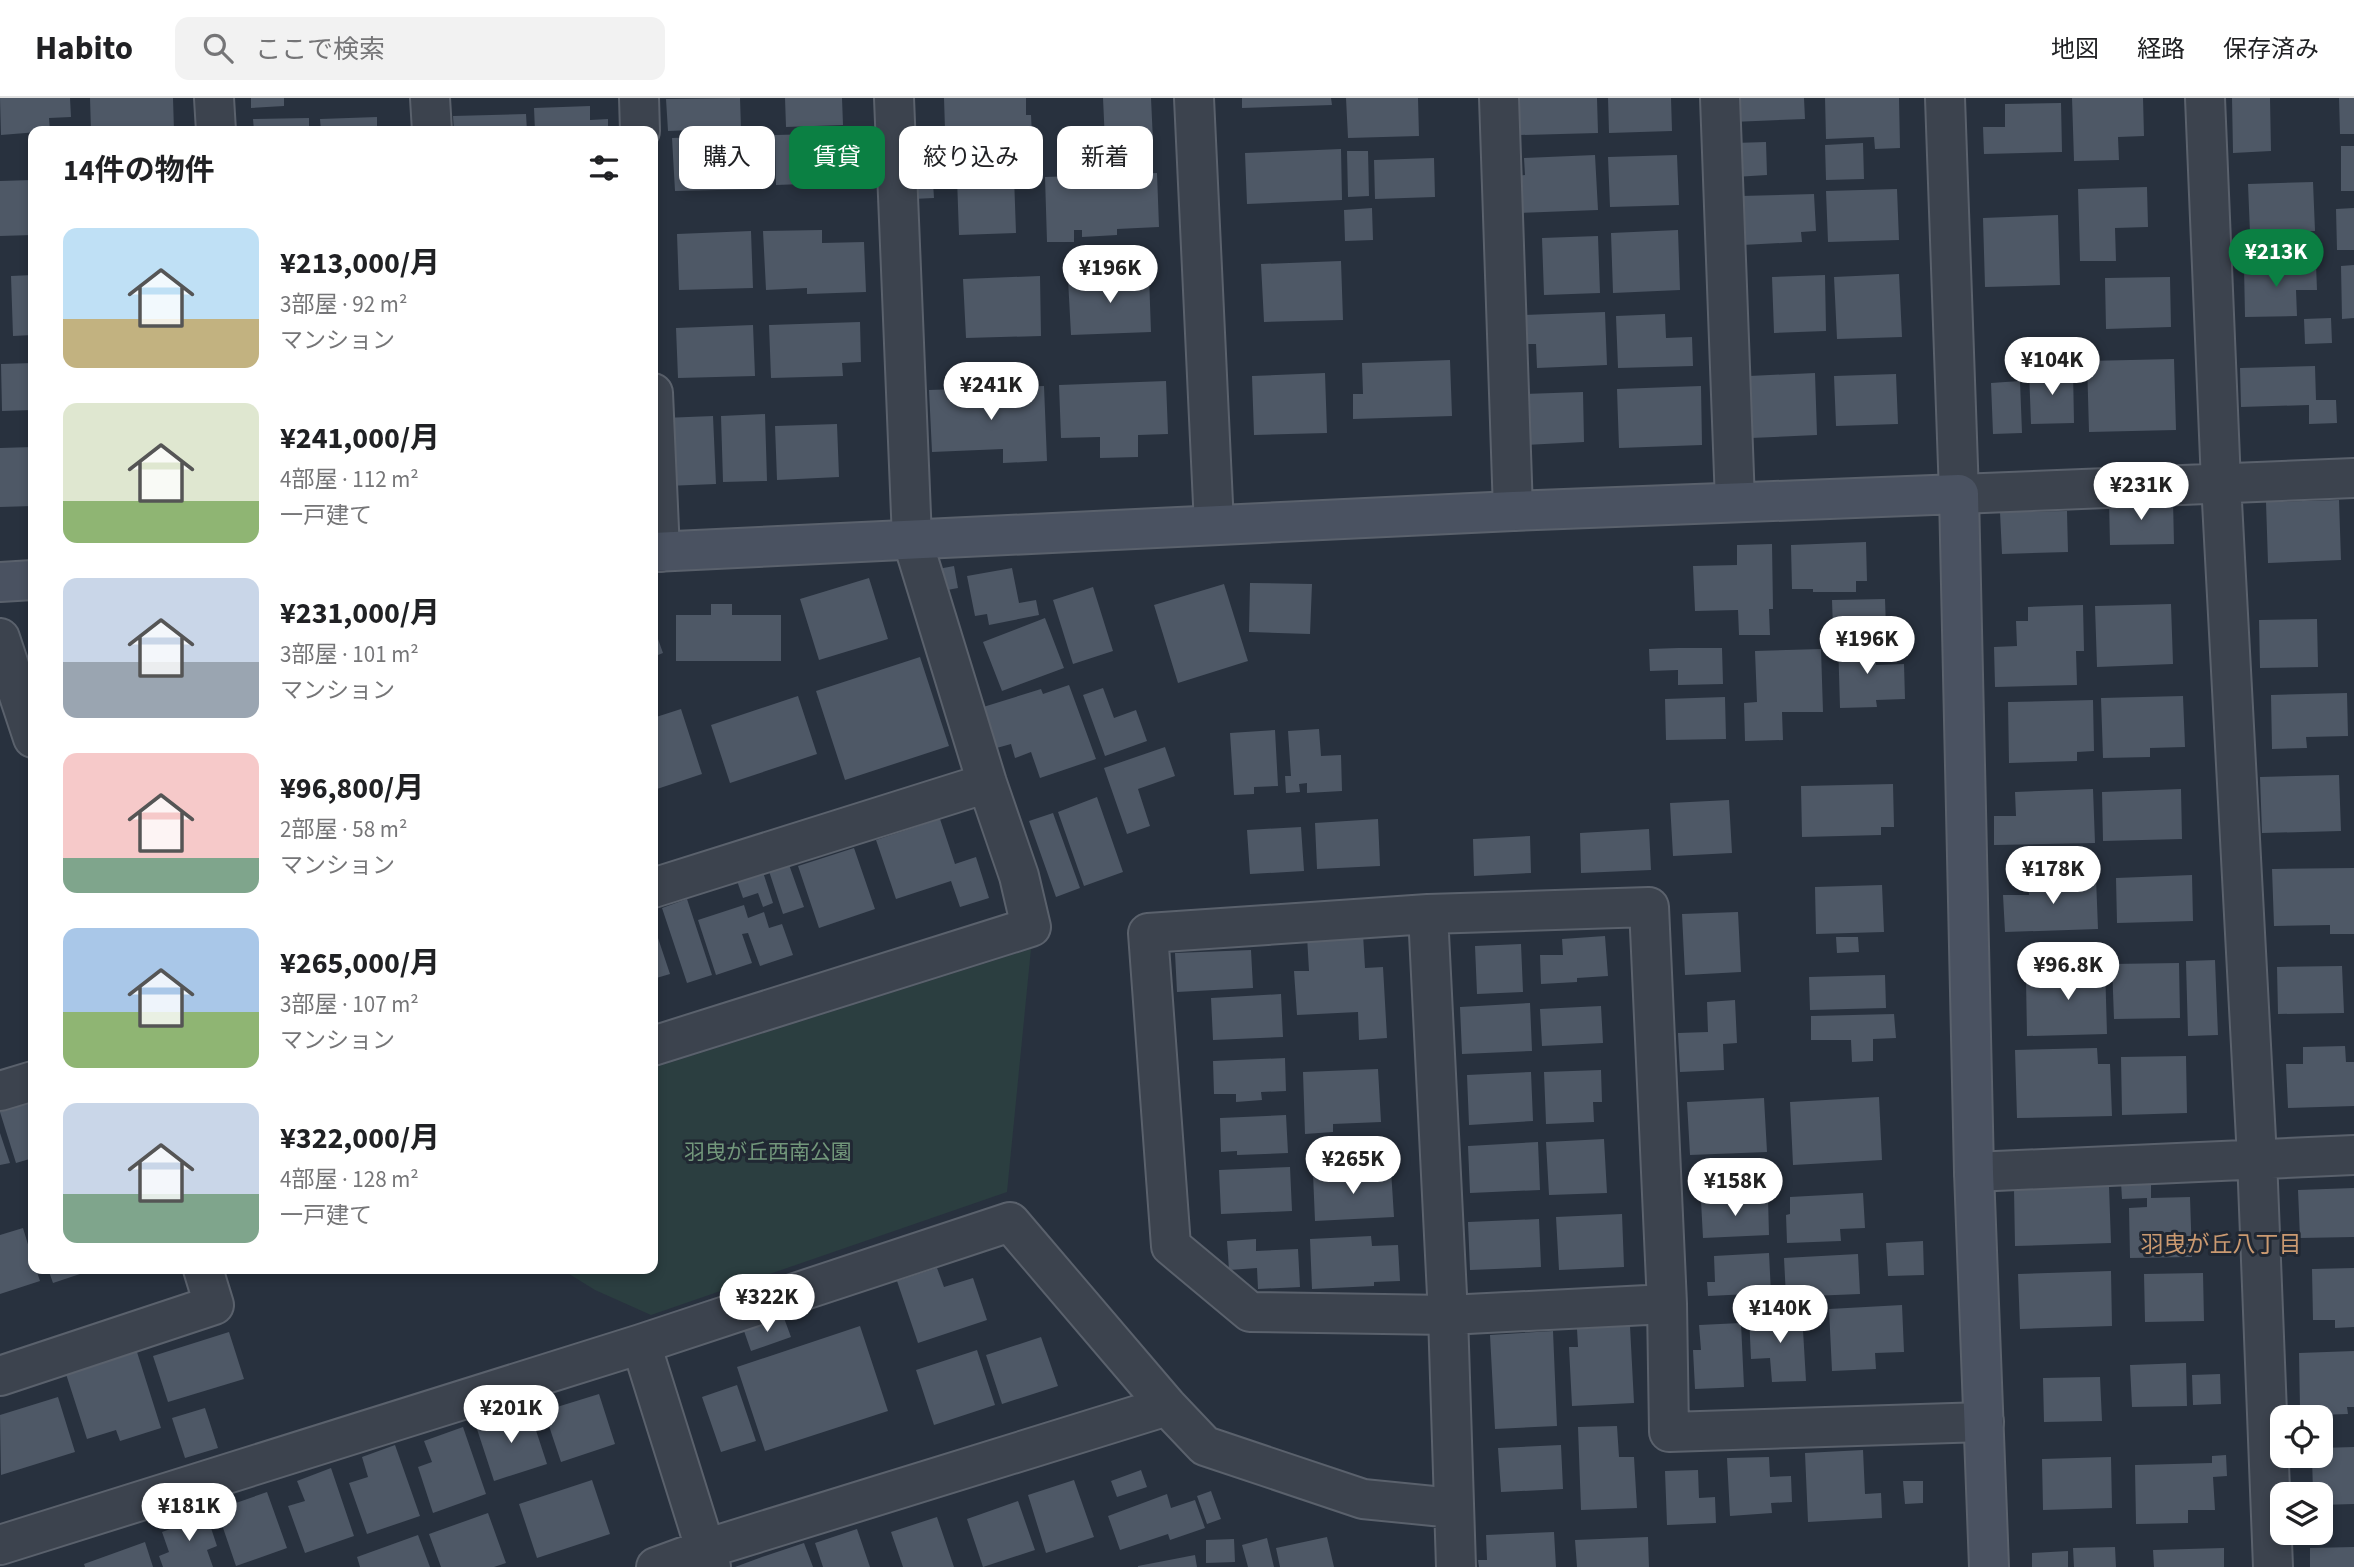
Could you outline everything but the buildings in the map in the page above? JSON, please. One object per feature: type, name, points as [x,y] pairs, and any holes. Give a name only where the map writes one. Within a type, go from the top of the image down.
[{"type":"street","points":[[214,98],[216,126]]},
{"type":"street","points":[[430,98],[432,126]]},
{"type":"street","points":[[639,98],[640,126]]},
{"type":"street","points":[[658,1044],[1031,927],[1019,876],[987,783],[912,539],[894,98]]},
{"type":"street","points":[[1194,98],[1214,525]]},
{"type":"street","points":[[1499,98],[1513,511]]},
{"type":"street","points":[[1720,98],[1735,502]]},
{"type":"street","points":[[1945,98],[1959,494],[1974,1172],[1989,1567]]},
{"type":"street","points":[[2205,98],[2221,483],[2257,1158],[2273,1567]]},
{"type":"street","points":[[658,552],[1513,511],[2354,478]]},
{"type":"street","points":[[0,582],[28,580]]},
{"type":"street","points":[[0,638],[28,723]]},
{"type":"street","points":[[658,886],[987,783]]},
{"type":"street","points":[[1667,1304],[1448,1315],[1250,1312],[1171,1246],[1148,933],[1428,914],[1649,907],[1667,1304],[1669,1432],[1983,1422]]},
{"type":"street","points":[[1428,914],[1448,1315],[1452,1508],[1456,1567]]},
{"type":"street","points":[[0,1091],[28,1083]]},
{"type":"street","points":[[1974,1172],[2354,1155]]},
{"type":"street","points":[[0,1545],[641,1344],[1010,1222],[1167,1406],[1205,1446],[1363,1499],[1452,1508]]},
{"type":"street","points":[[0,1376],[214,1305],[205,1274]]},
{"type":"street","points":[[641,1344],[708,1558]]},
{"type":"street","points":[[656,1567],[708,1558],[1167,1406]]},
{"type":"green space","name":"羽曳が丘西南公園","points":[[1031,949],[1007,1192],[651,1315],[595,1290],[569,1274],[658,1274],[658,1066]]},
{"type":"district","name":"羽曳が丘八丁目","points":[[2221,1244]]}]
